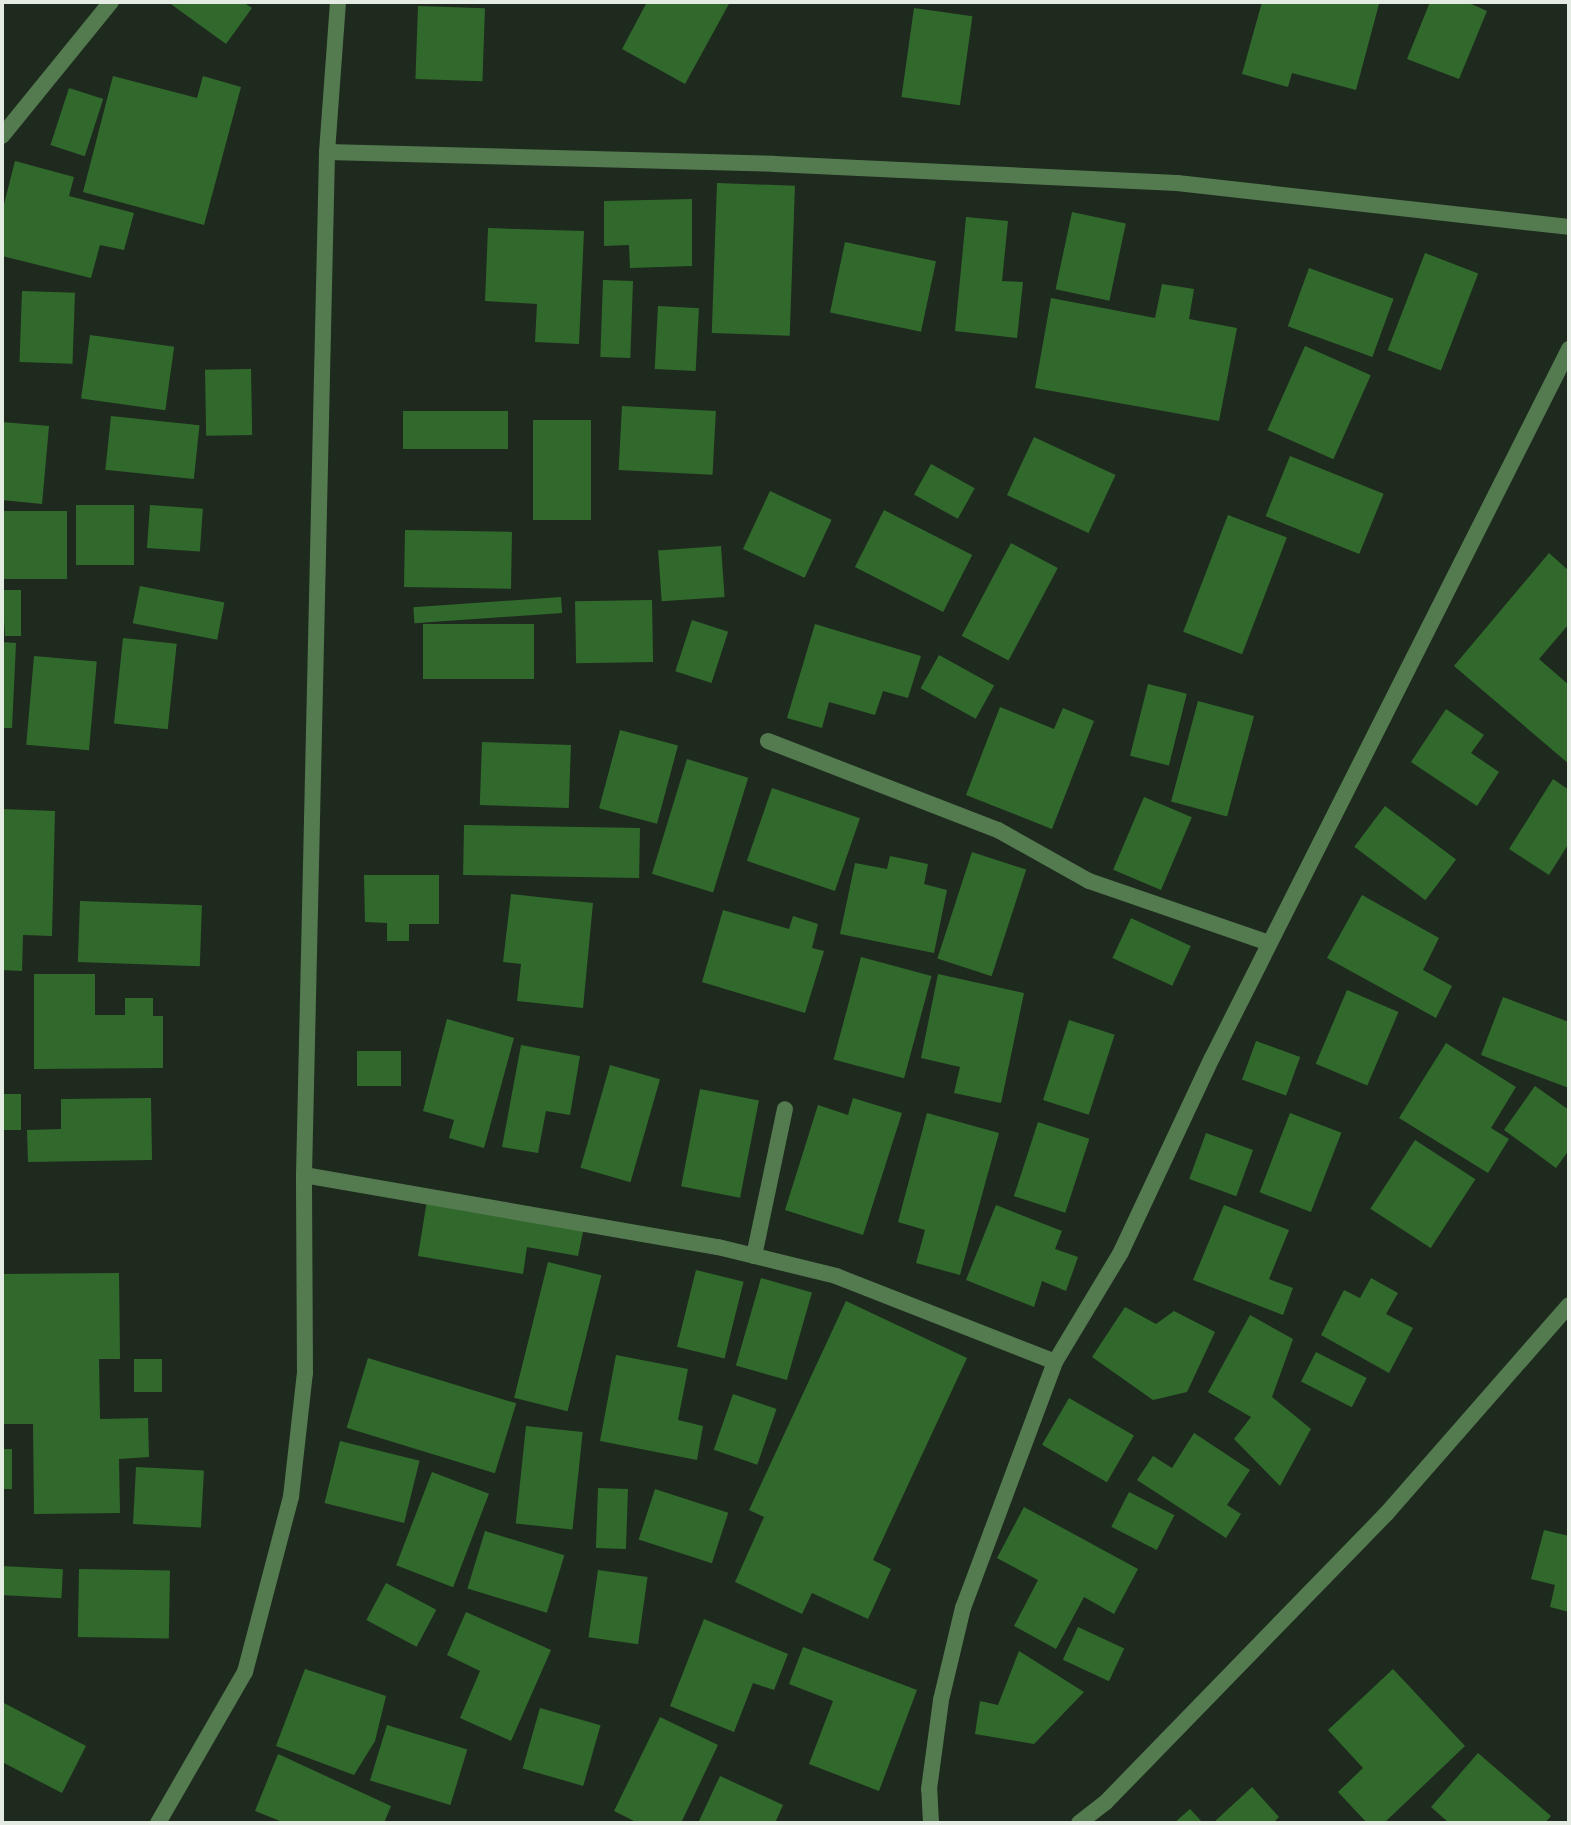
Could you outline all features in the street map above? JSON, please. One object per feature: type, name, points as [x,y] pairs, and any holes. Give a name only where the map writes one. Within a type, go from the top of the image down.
[{"type":"street","points":[[2,136],[111,2]]},
{"type":"street","points":[[158,1823],[245,1672],[291,1497],[305,1373],[304,1175],[327,152],[338,2]]},
{"type":"street","points":[[327,152],[774,164],[1177,183],[1569,227]]},
{"type":"street","points":[[931,1823],[929,1789],[941,1700],[963,1608],[1055,1362],[1121,1252],[1269,943],[1569,349]]},
{"type":"street","points":[[768,741],[998,830],[1089,881],[1269,943]]},
{"type":"street","points":[[754,1256],[785,1109]]},
{"type":"street","points":[[304,1175],[754,1256],[836,1276],[1055,1362]]},
{"type":"street","points":[[1079,1823],[1105,1803],[1387,1513],[1569,1305]]},
{"type":"building","points":[[168,2],[243,2],[252,8],[226,44]]},
{"type":"building","points":[[647,2],[730,2],[685,84],[622,49]]},
{"type":"building","points":[[1262,2],[1379,4],[1356,90],[1292,73],[1288,87],[1242,74]]},
{"type":"building","points":[[1430,2],[1467,2],[1487,11],[1459,79],[1407,59]]},
{"type":"building","points":[[418,6],[485,8],[482,81],[415,79]]},
{"type":"building","points":[[914,8],[972,16],[960,105],[901,97]]},
{"type":"building","points":[[113,76],[197,98],[203,76],[241,87],[204,225],[83,192]]},
{"type":"building","points":[[69,88],[103,99],[85,156],[50,145]]},
{"type":"building","points":[[15,161],[74,177],[69,196],[134,213],[124,250],[100,245],[91,278],[2,256],[2,212]]},
{"type":"building","points":[[717,183],[795,186],[790,336],[712,333]]},
{"type":"building","points":[[692,199],[692,266],[630,268],[629,245],[604,246],[604,201]]},
{"type":"building","points":[[1072,212],[1126,223],[1109,301],[1056,289]]},
{"type":"building","points":[[966,217],[1008,221],[1002,281],[1023,282],[1017,338],[955,331]]},
{"type":"building","points":[[488,228],[584,231],[579,344],[535,342],[537,304],[485,301]]},
{"type":"building","points":[[845,242],[936,261],[921,332],[830,312]]},
{"type":"building","points":[[1425,253],[1478,273],[1441,371],[1388,350]]},
{"type":"building","points":[[1309,268],[1394,299],[1372,357],[1288,326]]},
{"type":"building","points":[[603,280],[633,281],[630,358],[600,357]]},
{"type":"building","points":[[1162,284],[1194,289],[1189,319],[1237,328],[1219,421],[1035,388],[1051,298],[1155,318]]},
{"type":"building","points":[[22,291],[75,293],[72,364],[20,362]]},
{"type":"building","points":[[658,306],[699,308],[696,371],[655,369]]},
{"type":"building","points":[[90,335],[174,347],[165,410],[81,398]]},
{"type":"building","points":[[1305,346],[1371,375],[1333,459],[1268,430]]},
{"type":"building","points":[[251,369],[252,435],[206,436],[205,370]]},
{"type":"building","points":[[622,406],[716,411],[713,475],[619,470]]},
{"type":"building","points":[[403,411],[508,411],[508,449],[403,449]]},
{"type":"building","points":[[111,416],[200,425],[194,479],[105,470]]},
{"type":"building","points":[[533,420],[591,420],[591,520],[533,520]]},
{"type":"building","points":[[2,422],[49,426],[42,504],[2,500]]},
{"type":"building","points":[[1034,437],[1116,475],[1089,533],[1007,495]]},
{"type":"building","points":[[1290,456],[1384,494],[1359,554],[1266,516]]},
{"type":"building","points":[[931,464],[975,488],[958,519],[914,495]]},
{"type":"building","points":[[770,491],[832,520],[805,578],[743,549]]},
{"type":"building","points":[[76,505],[134,505],[134,565],[76,565]]},
{"type":"building","points":[[150,505],[203,509],[200,552],[147,548]]},
{"type":"building","points":[[884,510],[972,555],[943,612],[855,567]]},
{"type":"building","points":[[2,511],[67,511],[67,579],[2,579]]},
{"type":"building","points":[[1228,515],[1287,538],[1242,654],[1183,632]]},
{"type":"building","points":[[405,530],[512,532],[511,589],[404,587]]},
{"type":"building","points":[[1011,543],[1058,568],[1009,661],[962,636]]},
{"type":"building","points":[[721,546],[725,597],[662,601],[658,550]]},
{"type":"building","points":[[1549,553],[1569,571],[1569,624],[1539,659],[1569,685],[1569,764],[1454,666]]},
{"type":"building","points":[[140,586],[224,602],[217,640],[133,623]]},
{"type":"building","points":[[2,590],[21,590],[21,636],[5,636]]},
{"type":"building","points":[[561,597],[562,613],[414,623],[413,607]]},
{"type":"building","points":[[652,600],[653,662],[576,663],[575,601]]},
{"type":"building","points":[[692,620],[728,632],[711,683],[675,671]]},
{"type":"building","points":[[423,624],[534,624],[534,679],[423,679]]},
{"type":"building","points":[[815,624],[921,656],[908,698],[883,691],[875,715],[829,702],[822,728],[787,718]]},
{"type":"building","points":[[123,638],[177,644],[168,729],[114,724]]},
{"type":"building","points":[[2,642],[16,643],[12,728],[2,728]]},
{"type":"building","points":[[939,655],[994,686],[976,719],[921,688]]},
{"type":"building","points":[[34,656],[97,661],[89,750],[26,745]]},
{"type":"building","points":[[1148,684],[1187,694],[1169,765],[1130,756]]},
{"type":"building","points":[[1198,701],[1254,716],[1227,816],[1171,801]]},
{"type":"building","points":[[1000,707],[1054,729],[1063,708],[1094,721],[1052,829],[966,795]]},
{"type":"building","points":[[1446,709],[1484,735],[1471,753],[1499,772],[1477,806],[1411,762]]},
{"type":"building","points":[[620,730],[678,746],[657,824],[599,808]]},
{"type":"building","points":[[482,742],[571,745],[569,808],[480,805]]},
{"type":"building","points":[[687,759],[748,778],[713,892],[652,874]]},
{"type":"building","points":[[1553,779],[1569,790],[1569,843],[1549,875],[1509,849]]},
{"type":"building","points":[[772,788],[860,818],[835,891],[747,861]]},
{"type":"building","points":[[1144,797],[1192,817],[1161,890],[1113,870]]},
{"type":"building","points":[[1385,806],[1456,860],[1425,900],[1354,847]]},
{"type":"building","points":[[2,809],[55,811],[52,936],[23,935],[22,971],[2,970]]},
{"type":"building","points":[[464,825],[640,828],[639,878],[463,875]]},
{"type":"building","points":[[972,852],[1026,870],[992,976],[937,959]]},
{"type":"building","points":[[890,856],[928,864],[924,884],[947,890],[934,953],[840,934],[855,863],[887,869]]},
{"type":"building","points":[[364,875],[439,875],[439,924],[409,924],[409,941],[387,941],[387,923],[365,922]]},
{"type":"building","points":[[511,894],[593,903],[583,1008],[517,1001],[521,964],[503,962]]},
{"type":"building","points":[[1362,895],[1439,938],[1423,970],[1452,986],[1436,1018],[1327,958]]},
{"type":"building","points":[[80,901],[202,905],[200,966],[78,962]]},
{"type":"building","points":[[723,910],[789,929],[793,916],[818,924],[812,948],[824,951],[805,1013],[702,982]]},
{"type":"building","points":[[1131,918],[1191,946],[1172,986],[1112,958]]},
{"type":"building","points":[[861,957],[932,976],[904,1078],[834,1059]]},
{"type":"building","points":[[34,974],[95,974],[95,1015],[125,1015],[125,998],[153,998],[153,1016],[163,1016],[163,1068],[34,1069]]},
{"type":"building","points":[[938,974],[1024,993],[1001,1103],[954,1093],[960,1067],[921,1058]]},
{"type":"building","points":[[1347,990],[1399,1012],[1367,1086],[1316,1064]]},
{"type":"building","points":[[1503,997],[1569,1022],[1569,1088],[1481,1055]]},
{"type":"building","points":[[447,1019],[514,1038],[484,1148],[449,1138],[454,1120],[423,1111]]},
{"type":"building","points":[[1069,1020],[1115,1035],[1089,1115],[1043,1100]]},
{"type":"building","points":[[1256,1041],[1300,1057],[1286,1096],[1242,1080]]},
{"type":"building","points":[[1446,1043],[1516,1087],[1491,1128],[1509,1139],[1488,1173],[1399,1118]]},
{"type":"building","points":[[521,1045],[580,1056],[570,1115],[546,1111],[538,1153],[502,1147]]},
{"type":"building","points":[[357,1051],[401,1051],[401,1086],[357,1086]]},
{"type":"building","points":[[610,1065],[660,1079],[630,1182],[581,1168]]},
{"type":"building","points":[[1535,1086],[1569,1110],[1569,1150],[1556,1168],[1504,1130]]},
{"type":"building","points":[[700,1089],[759,1100],[740,1198],[681,1186]]},
{"type":"building","points":[[2,1094],[21,1094],[21,1130],[2,1130]]},
{"type":"building","points":[[151,1098],[152,1160],[28,1162],[27,1130],[61,1129],[61,1099]]},
{"type":"building","points":[[853,1098],[902,1113],[863,1235],[785,1210],[818,1105],[848,1115]]},
{"type":"building","points":[[927,1113],[999,1133],[960,1275],[916,1263],[925,1230],[898,1222]]},
{"type":"building","points":[[1290,1113],[1341,1133],[1311,1212],[1260,1192]]},
{"type":"building","points":[[1038,1122],[1089,1139],[1065,1213],[1014,1196]]},
{"type":"building","points":[[1206,1133],[1253,1150],[1236,1196],[1189,1179]]},
{"type":"building","points":[[1415,1140],[1475,1179],[1431,1248],[1370,1209]]},
{"type":"building","points":[[427,1200],[584,1227],[578,1256],[527,1247],[523,1274],[418,1256]]},
{"type":"building","points":[[996,1205],[1062,1231],[1055,1249],[1078,1257],[1066,1291],[1042,1281],[1034,1307],[966,1280]]},
{"type":"building","points":[[1224,1205],[1289,1230],[1269,1279],[1293,1288],[1283,1315],[1193,1280]]},
{"type":"building","points":[[548,1262],[601,1275],[567,1411],[514,1398]]},
{"type":"building","points":[[696,1270],[744,1282],[724,1359],[677,1347]]},
{"type":"building","points":[[119,1273],[120,1359],[99,1359],[100,1419],[148,1418],[149,1457],[119,1459],[120,1513],[34,1514],[33,1424],[2,1424],[2,1274]]},
{"type":"building","points":[[761,1278],[812,1293],[787,1380],[736,1365]]},
{"type":"building","points":[[1371,1278],[1398,1293],[1386,1314],[1413,1328],[1389,1373],[1321,1335],[1344,1290],[1360,1298]]},
{"type":"building","points":[[846,1301],[967,1358],[873,1560],[891,1569],[868,1619],[812,1593],[802,1614],[735,1582],[764,1517],[749,1510]]},
{"type":"building","points":[[1125,1307],[1156,1324],[1174,1311],[1215,1332],[1187,1392],[1153,1400],[1092,1357]]},
{"type":"building","points":[[1250,1315],[1293,1339],[1272,1397],[1311,1429],[1280,1486],[1234,1439],[1251,1417],[1208,1392]]},
{"type":"building","points":[[1316,1352],[1367,1378],[1352,1407],[1301,1381]]},
{"type":"building","points":[[616,1355],[688,1369],[678,1420],[703,1426],[697,1460],[600,1441]]},
{"type":"building","points":[[368,1358],[516,1403],[495,1473],[347,1428]]},
{"type":"building","points":[[134,1359],[162,1359],[162,1392],[134,1392]]},
{"type":"building","points":[[733,1394],[776,1409],[757,1465],[714,1450]]},
{"type":"building","points":[[1069,1398],[1134,1436],[1107,1482],[1042,1445]]},
{"type":"building","points":[[526,1426],[583,1432],[572,1529],[516,1523]]},
{"type":"building","points":[[1194,1433],[1250,1470],[1227,1505],[1241,1514],[1226,1538],[1137,1480],[1153,1456],[1172,1468]]},
{"type":"building","points":[[340,1441],[420,1461],[404,1523],[325,1503]]},
{"type":"building","points":[[2,1449],[12,1449],[12,1489],[2,1489]]},
{"type":"building","points":[[136,1467],[204,1471],[201,1527],[133,1524]]},
{"type":"building","points":[[432,1472],[489,1494],[453,1587],[396,1565]]},
{"type":"building","points":[[598,1488],[628,1489],[626,1549],[596,1548]]},
{"type":"building","points":[[655,1489],[728,1513],[712,1563],[639,1539]]},
{"type":"building","points":[[1129,1492],[1174,1515],[1157,1550],[1111,1527]]},
{"type":"building","points":[[1024,1507],[1138,1569],[1114,1614],[1084,1597],[1056,1649],[1014,1626],[1038,1580],[997,1558]]},
{"type":"building","points":[[1544,1530],[1569,1536],[1569,1612],[1550,1607],[1555,1585],[1531,1579]]},
{"type":"building","points":[[485,1531],[564,1555],[547,1613],[467,1588]]},
{"type":"building","points":[[2,1566],[63,1569],[61,1598],[2,1595]]},
{"type":"building","points":[[79,1569],[170,1571],[169,1639],[78,1637]]},
{"type":"building","points":[[598,1570],[648,1577],[638,1644],[589,1637]]},
{"type":"building","points":[[386,1583],[436,1610],[417,1647],[366,1620]]},
{"type":"building","points":[[466,1612],[551,1650],[511,1741],[460,1718],[480,1671],[447,1655]]},
{"type":"building","points":[[704,1619],[788,1654],[774,1690],[753,1683],[734,1732],[670,1706]]},
{"type":"building","points":[[1078,1627],[1124,1649],[1109,1681],[1063,1660]]},
{"type":"building","points":[[803,1647],[917,1690],[879,1791],[809,1764],[833,1701],[789,1684]]},
{"type":"building","points":[[1019,1651],[1084,1692],[1034,1744],[975,1734],[980,1701],[998,1705]]},
{"type":"building","points":[[305,1669],[386,1696],[375,1741],[354,1775],[276,1746]]},
{"type":"building","points":[[1393,1669],[1465,1746],[1384,1823],[1367,1823],[1338,1792],[1363,1768],[1328,1730]]},
{"type":"building","points":[[2,1702],[86,1746],[62,1793],[2,1762]]},
{"type":"building","points":[[540,1708],[601,1725],[583,1786],[523,1769]]},
{"type":"building","points":[[660,1717],[718,1745],[681,1823],[638,1823],[614,1811]]},
{"type":"building","points":[[387,1725],[467,1750],[450,1805],[370,1780]]},
{"type":"building","points":[[1478,1753],[1551,1816],[1545,1823],[1449,1823],[1431,1807]]},
{"type":"building","points":[[278,1754],[391,1806],[384,1823],[285,1823],[255,1811]]},
{"type":"building","points":[[720,1776],[783,1805],[775,1823],[698,1823]]},
{"type":"building","points":[[1252,1787],[1279,1817],[1273,1823],[1213,1823]]},
{"type":"building","points":[[1190,1809],[1203,1823],[1174,1823]]}]
